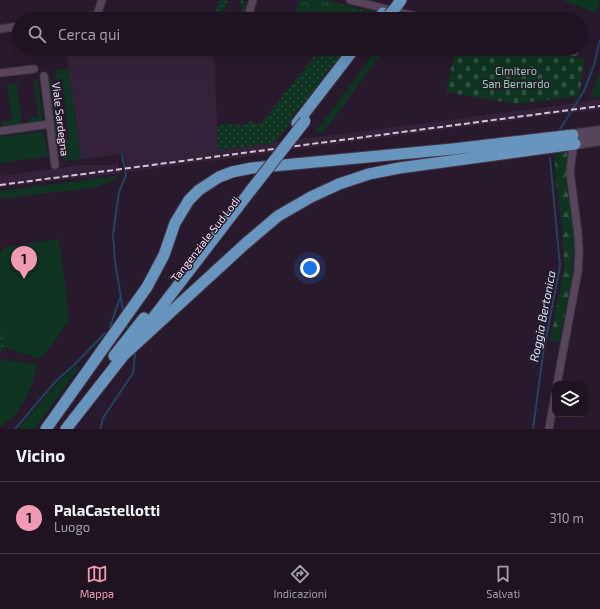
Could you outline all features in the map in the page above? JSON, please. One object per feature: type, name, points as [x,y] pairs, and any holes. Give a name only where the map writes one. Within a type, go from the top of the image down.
[{"type":"highway","name":"Tangenziale Sud Lodi","points":[[301,122],[349,56]]},
{"type":"highway","name":"Tangenziale Sud Lodi","points":[[57,429],[301,122],[356,56]]},
{"type":"highway","points":[[124,355],[245,244],[278,216],[311,197],[340,184],[369,174],[574,139]]},
{"type":"highway","points":[[46,429],[146,287],[164,255],[175,223],[189,200],[199,190],[219,177],[232,172],[252,168],[574,139]]},
{"type":"highway","name":"Tangenziale Sud Lodi","points":[[66,429],[124,355],[247,191]]},
{"type":"main road","points":[[574,139],[600,131]]},
{"type":"main road","points":[[574,139],[600,140]]},
{"type":"street","points":[[98,12],[102,0]]},
{"type":"street","points":[[249,12],[253,0]]},
{"type":"street","points":[[350,0],[399,12]]},
{"type":"street","points":[[0,29],[12,27]]},
{"type":"street","points":[[0,73],[34,69]]},
{"type":"street","name":"Viale Sardegna","points":[[44,76],[55,165]]},
{"type":"street","points":[[0,131],[50,124]]},
{"type":"street","points":[[558,381],[578,271],[578,234],[570,171],[574,139]]},
{"type":"street","points":[[549,429],[552,412]]},
{"type":"shaded area","points":[[67,56],[214,56],[218,150],[600,99],[600,110],[552,115],[127,172],[125,154],[81,159]]},
{"type":"shaded area","points":[[118,162],[120,173],[0,187],[0,176],[82,165],[111,165]]},
{"type":"green space","points":[[219,0],[228,0],[224,12],[216,12]]},
{"type":"green space","points":[[241,0],[247,2],[243,12],[241,12],[243,7],[239,5]]},
{"type":"green space","points":[[299,0],[327,0],[353,7],[349,12],[295,12]]},
{"type":"green space","points":[[562,0],[600,0],[596,13]]},
{"type":"green space","points":[[353,7],[378,12],[349,12]]},
{"type":"green space","points":[[314,56],[340,56],[290,120],[290,124],[275,143],[218,150],[217,127],[228,123],[242,126],[252,121],[256,124],[262,122]]},
{"type":"green space","points":[[372,56],[380,56],[324,132],[315,132]]},
{"type":"green space","name":"Cimitero San Bernardo","points":[[454,56],[570,56],[585,59],[579,97],[516,104],[446,92]]},
{"type":"green space","points":[[69,69],[81,159],[63,161],[60,141],[56,141],[48,80],[52,80],[60,140],[69,139],[62,79],[56,79],[55,70]]},
{"type":"green space","points":[[600,71],[600,97],[590,98]]},
{"type":"green space","points":[[38,80],[43,121],[30,123],[29,118],[38,117],[34,81]]},
{"type":"green space","points":[[17,83],[22,124],[3,126],[2,122],[12,120],[7,84]]},
{"type":"green space","points":[[44,131],[47,153],[51,152],[52,163],[50,156],[0,163],[0,137]]},
{"type":"green space","points":[[568,152],[566,167],[567,189],[575,236],[572,279],[559,342],[550,341],[564,268],[562,224],[555,176],[555,154]]},
{"type":"green space","points":[[120,173],[116,179],[98,187],[0,199],[0,191],[116,176]]},
{"type":"green space","points":[[59,239],[69,321],[41,359],[5,348],[0,319],[0,251],[3,251],[2,248]]},
{"type":"green space","points":[[0,319],[5,348],[1,352],[0,351]]},
{"type":"green space","points":[[0,359],[37,365],[25,400],[14,415],[0,427]]},
{"type":"green space","points":[[76,366],[79,367],[35,429],[18,429],[58,382]]},
{"type":"waterway","name":"Roggia Bertonica","points":[[560,129],[584,91],[594,65],[600,40]]},
{"type":"waterway","points":[[122,154],[126,175],[119,192],[113,235],[115,261],[123,311]]},
{"type":"waterway","name":"Roggia Bertonica","points":[[533,429],[543,354],[560,266],[550,158]]},
{"type":"waterway","points":[[110,327],[120,298]]},
{"type":"waterway","points":[[127,326],[129,331]]},
{"type":"waterway","points":[[15,429],[55,382],[105,333]]},
{"type":"waterway","points":[[100,429],[103,418],[133,373],[135,354]]},
{"type":"railway","points":[[0,185],[600,106]]},
{"type":"place","name":"PalaCastellotti","points":[[24,279]]}]
